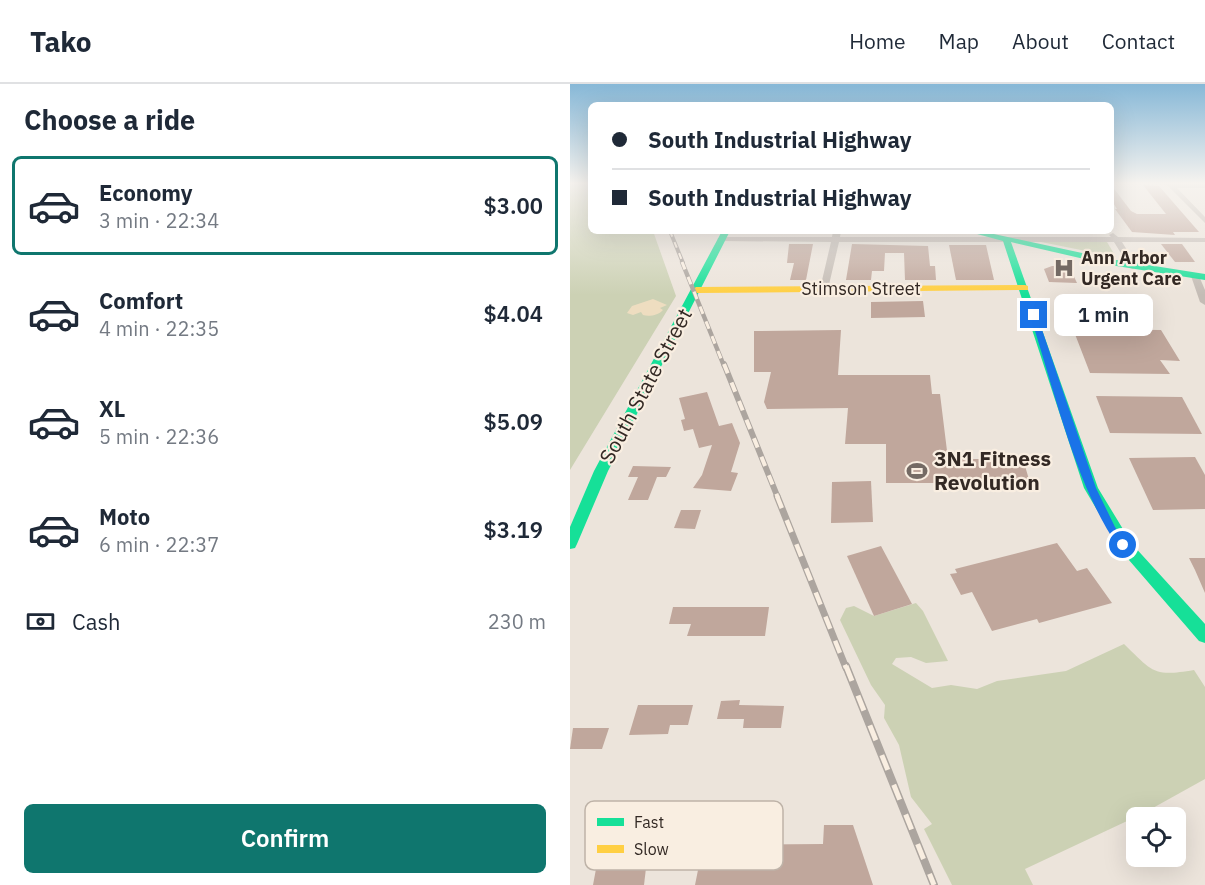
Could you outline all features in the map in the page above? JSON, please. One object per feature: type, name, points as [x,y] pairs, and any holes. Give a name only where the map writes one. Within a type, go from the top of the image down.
[{"type":"street","points":[[953,239],[966,237],[969,234]]},
{"type":"street","points":[[724,235],[836,235],[953,239],[1003,235],[1114,235],[1205,240]]},
{"type":"street","name":"South State Street","points":[[570,544],[601,471],[724,235]]},
{"type":"street","points":[[824,289],[836,235]]},
{"type":"street","points":[[1003,235],[1133,266],[1200,276],[1205,302]]},
{"type":"street","points":[[1003,235],[1025,288],[1091,488],[1104,516],[1123,545],[1205,636]]},
{"type":"street","points":[[1114,235],[1133,266]]},
{"type":"street","name":"Stimson Street","points":[[696,290],[1025,288]]},
{"type":"green space","points":[[570,220],[588,220],[588,234],[654,234],[676,296],[570,470]]},
{"type":"green space","points":[[1041,242],[1107,242],[1116,257]]},
{"type":"green space","points":[[916,603],[923,611],[948,661],[926,663],[911,657],[896,658],[892,664],[932,688],[951,685],[977,689],[997,681],[1066,671],[1124,644],[1154,670],[1170,673],[1194,670],[1205,687],[1205,779],[1155,807],[1126,807],[1126,822],[1025,869],[1033,885],[952,885],[924,829],[932,824],[911,797],[899,745],[884,718],[885,705],[871,685],[840,620],[846,608],[854,606],[874,616]]},
{"type":"sand","points":[[653,299],[667,305],[660,308],[663,310],[654,315],[643,315],[641,312],[633,315],[627,313],[632,306]]},
{"type":"building","points":[[1123,220],[1189,220],[1199,232],[1173,232],[1175,235],[1132,232]]},
{"type":"building","points":[[789,244],[813,244],[806,280],[790,280],[794,263],[787,263]]},
{"type":"building","points":[[852,244],[928,246],[930,266],[935,266],[936,280],[905,280],[904,253],[885,253],[884,271],[872,271],[871,280],[846,280]]},
{"type":"building","points":[[1161,244],[1182,244],[1195,262],[1175,262]]},
{"type":"building","points":[[949,245],[986,245],[994,280],[956,280]]},
{"type":"building","points":[[1052,266],[1069,266],[1077,283],[1049,282],[1044,269]]},
{"type":"building","points":[[923,301],[925,317],[871,318],[871,302]]},
{"type":"building","points":[[1073,329],[1161,330],[1180,361],[1160,360],[1170,374],[1090,373]]},
{"type":"building","points":[[841,330],[838,375],[930,375],[932,394],[940,394],[948,459],[1023,459],[1030,483],[886,483],[886,444],[845,444],[848,408],[767,409],[764,402],[771,372],[754,372],[754,331]]},
{"type":"building","points":[[707,392],[719,426],[732,423],[740,443],[731,472],[738,473],[731,491],[693,488],[702,475],[712,445],[699,448],[693,429],[684,431],[681,420],[685,419],[679,398]]},
{"type":"building","points":[[1096,396],[1182,397],[1202,434],[1110,433]]},
{"type":"building","points":[[1195,457],[1205,475],[1205,509],[1153,510],[1129,458]]},
{"type":"building","points":[[633,466],[671,467],[666,477],[657,477],[648,500],[628,500],[638,477],[628,477]]},
{"type":"building","points":[[871,481],[873,522],[831,523],[832,482]]},
{"type":"building","points":[[681,510],[701,510],[695,529],[674,528]]},
{"type":"building","points":[[1057,543],[1077,571],[1087,568],[1112,603],[1039,623],[1037,619],[992,631],[972,592],[961,595],[950,574],[957,573],[955,569]]},
{"type":"building","points":[[881,546],[912,604],[874,616],[847,556]]},
{"type":"building","points":[[1189,558],[1205,558],[1205,593],[1195,570]]},
{"type":"building","points":[[673,607],[769,607],[765,636],[687,636],[691,624],[669,624]]},
{"type":"building","points":[[740,700],[739,705],[784,706],[781,728],[743,728],[744,719],[717,719],[721,701]]},
{"type":"building","points":[[638,705],[693,705],[688,725],[670,725],[668,734],[629,735]]},
{"type":"building","points":[[573,728],[609,728],[602,749],[570,749]]},
{"type":"building","points":[[824,825],[853,825],[873,885],[695,885],[698,870],[783,870],[783,844],[823,844]]},
{"type":"building","points":[[596,870],[646,870],[644,885],[593,885]]},
{"type":"railway","points":[[671,234],[683,263]]},
{"type":"railway","points":[[682,262],[724,366]]},
{"type":"railway","points":[[724,364],[778,498]]},
{"type":"railway","points":[[777,496],[846,668]]},
{"type":"railway","points":[[846,666],[934,885]]},
{"type":"traffic: fast","points":[[570,544],[601,471],[724,234]]},
{"type":"traffic: fast","points":[[984,234],[1110,262],[1205,277]]},
{"type":"traffic: fast","points":[[1006,239],[1091,488],[1127,548],[1205,636]]},
{"type":"traffic: slow","points":[[696,290],[1025,288]]},
{"type":"place","name":"Ann Arbor Urgent Care","points":[[1064,268]]},
{"type":"place","name":"3N1 Fitness Revolution","points":[[917,471]]},
{"type":"route","points":[[1034,315],[1091,488],[1104,516],[1123,545]]}]
